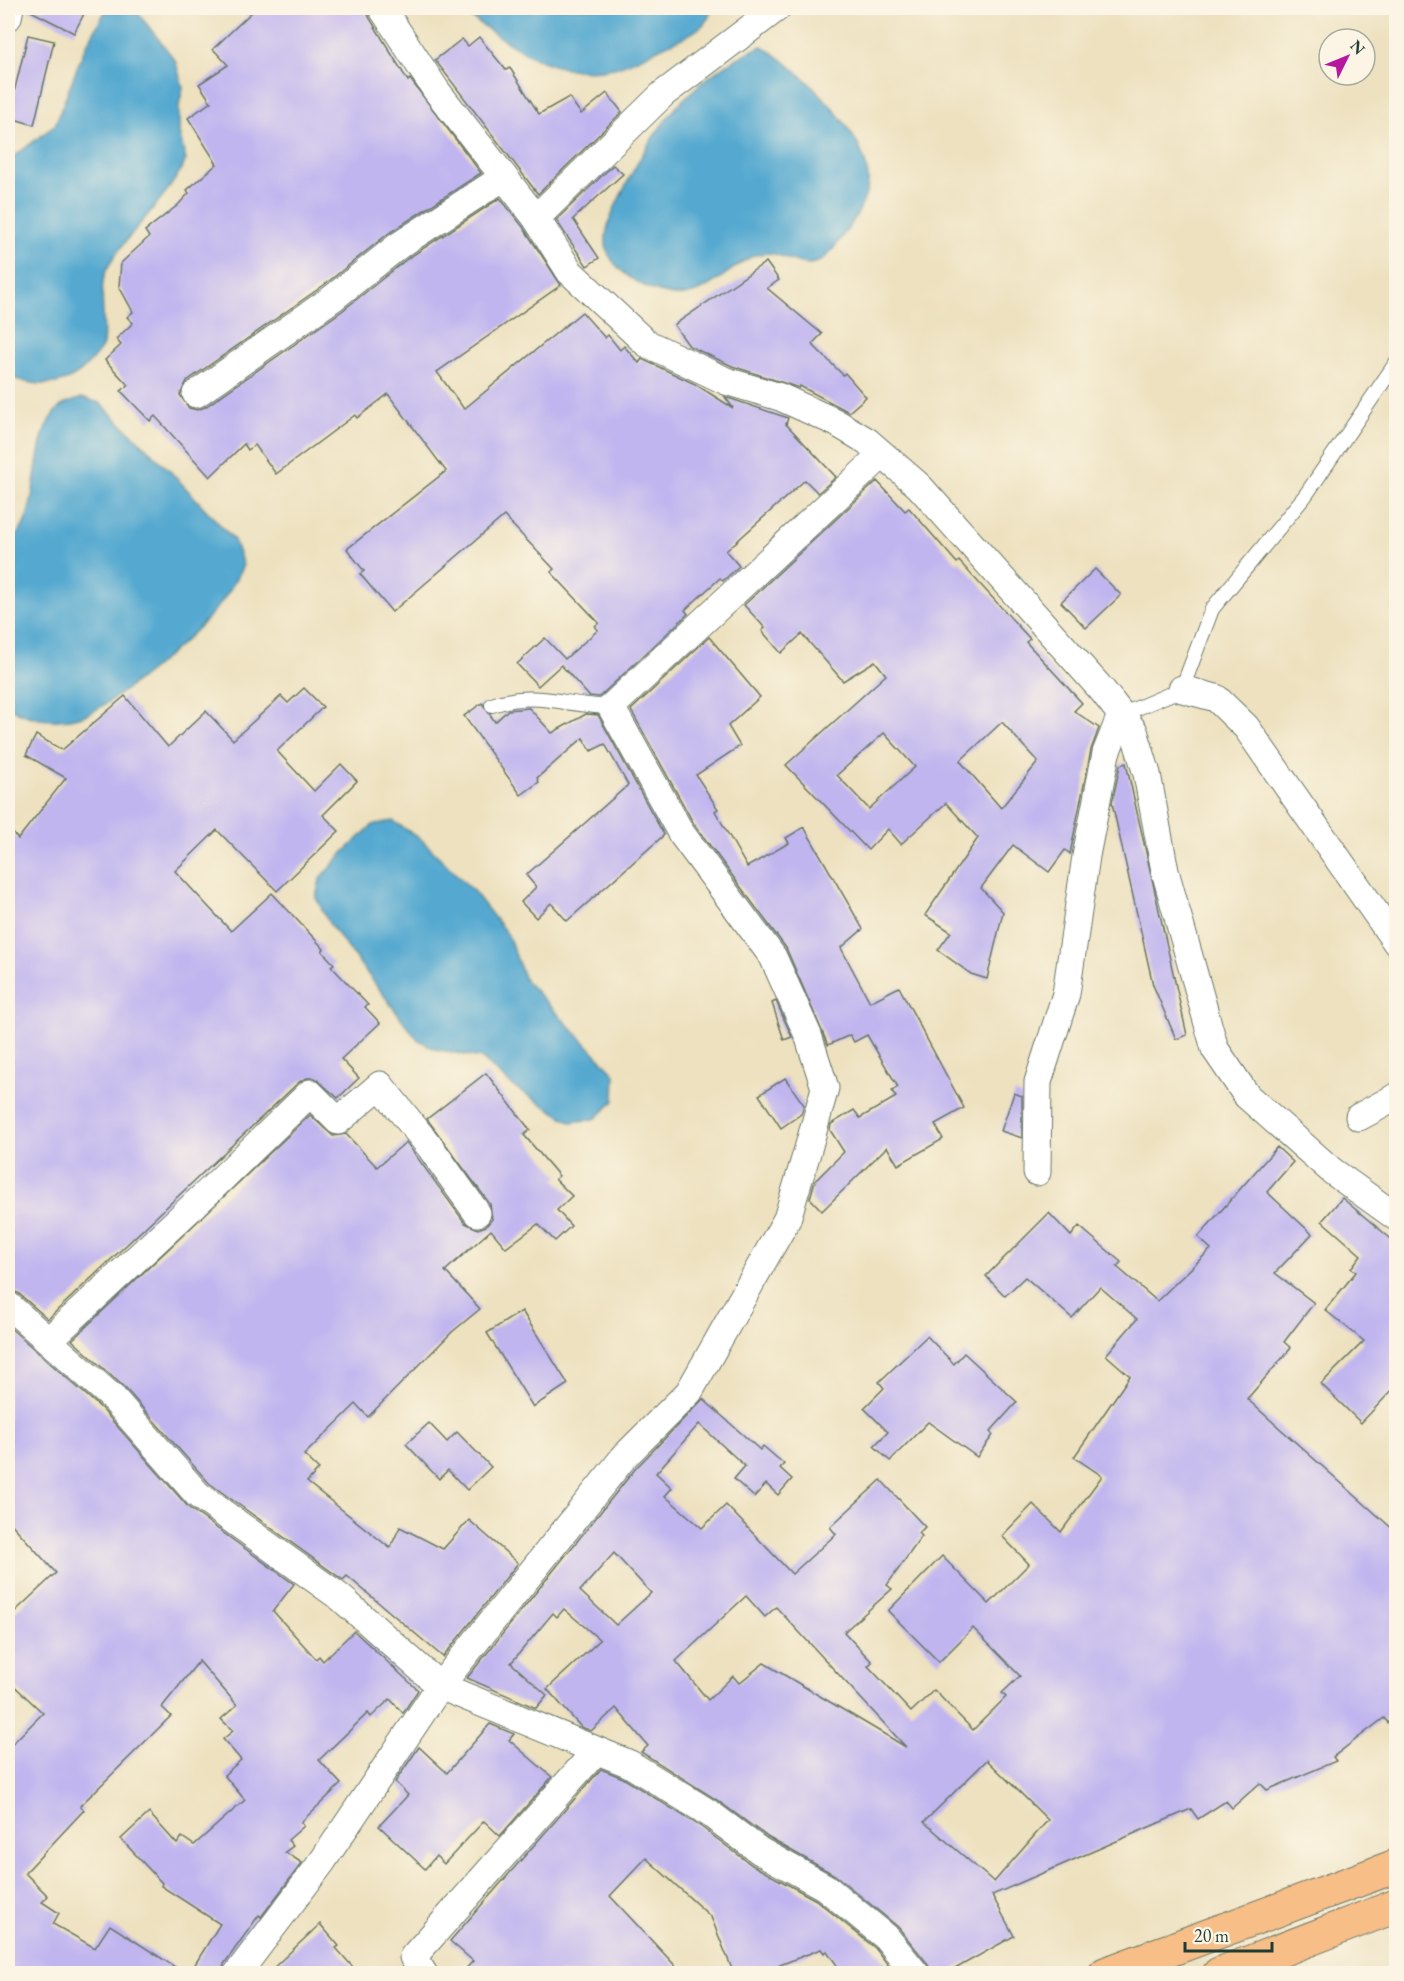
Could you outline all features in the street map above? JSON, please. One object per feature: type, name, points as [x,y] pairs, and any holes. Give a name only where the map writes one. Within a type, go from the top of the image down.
[{"type":"highway","points":[[1105,1974],[1396,1866]]},
{"type":"highway","points":[[1219,1974],[1396,1906]]},
{"type":"street","points":[[8,17],[10,8]]},
{"type":"street","points":[[382,8],[436,90],[536,219],[570,272],[646,343],[726,381],[780,397],[835,422],[867,441],[919,486],[1121,715],[1134,731],[1147,774],[1165,871],[1215,1049],[1246,1096],[1332,1171],[1396,1217]]},
{"type":"street","points":[[536,219],[663,94],[777,8]]},
{"type":"street","points":[[196,394],[333,298],[398,246],[504,177]]},
{"type":"street","points":[[237,1974],[322,1862],[440,1686],[624,1457],[689,1392],[787,1219],[825,1088],[808,1035],[773,957],[681,833],[611,707],[882,454]]},
{"type":"street","points":[[1182,689],[1216,698],[1246,727],[1396,942]]},
{"type":"street","points":[[1037,1172],[1038,1082],[1066,994],[1088,845],[1107,753],[1121,715]]},
{"type":"street","points":[[49,1340],[310,1093],[338,1121],[380,1085],[430,1147],[477,1213]]},
{"type":"street","points":[[1359,1117],[1396,1097]]},
{"type":"street","points":[[8,1305],[113,1398],[198,1495],[341,1598],[440,1686],[630,1764],[709,1813],[760,1851],[825,1887],[886,1936],[916,1974]]},
{"type":"street","points":[[424,1974],[412,1958],[596,1751]]},
{"type":"lane","points":[[1121,715],[1182,689],[1212,609],[1305,496],[1396,363]]},
{"type":"lane","points":[[492,705],[513,698],[535,697],[583,706],[611,707]]},
{"type":"water","points":[[107,8],[134,8],[175,60],[183,87],[179,105],[179,133],[186,160],[168,189],[125,242],[106,271],[102,296],[103,344],[100,351],[72,377],[52,384],[30,383],[8,376],[8,161],[55,125],[84,50]]},
{"type":"water","points":[[457,8],[711,8],[703,25],[685,37],[621,66],[591,71],[549,64],[529,55]]},
{"type":"water","points":[[762,46],[794,69],[811,85],[842,120],[855,139],[864,158],[868,176],[867,190],[862,205],[835,247],[820,261],[811,264],[770,253],[761,254],[751,257],[703,289],[684,295],[662,293],[637,282],[616,265],[609,255],[606,237],[610,220],[640,159],[667,118],[699,85],[739,57]]},
{"type":"water","points":[[82,398],[100,403],[170,471],[234,540],[243,565],[218,607],[169,655],[110,701],[93,711],[70,719],[51,720],[24,715],[8,707],[8,544],[23,526],[28,513],[44,431],[62,405]]},
{"type":"water","points":[[393,821],[421,839],[475,893],[508,935],[525,980],[615,1074],[614,1101],[595,1119],[571,1122],[514,1087],[481,1058],[435,1049],[417,1039],[329,923],[316,898],[320,879],[373,825]]},
{"type":"building","points":[[25,8],[87,8],[74,33]]},
{"type":"building","points":[[256,8],[366,8],[369,17],[408,81],[410,79],[481,173],[389,233],[324,285],[187,381],[180,395],[189,408],[197,410],[205,407],[342,311],[407,259],[500,198],[523,227],[561,285],[437,372],[464,409],[582,312],[605,338],[608,335],[620,350],[624,346],[639,363],[642,359],[695,384],[733,408],[725,397],[788,418],[786,424],[836,477],[818,493],[805,480],[726,551],[739,566],[723,581],[720,578],[685,610],[688,614],[599,697],[589,696],[561,665],[538,686],[517,664],[545,638],[565,659],[598,630],[595,626],[599,623],[551,572],[554,569],[504,516],[392,612],[360,574],[364,571],[347,549],[446,471],[388,394],[357,418],[355,415],[276,474],[255,445],[248,450],[244,444],[210,477],[155,416],[150,421],[121,391],[128,385],[105,360],[121,345],[116,339],[133,323],[127,317],[133,312],[119,286],[121,263],[149,237],[145,231],[178,205],[189,193],[187,190],[217,164],[188,118],[211,102],[199,84],[228,65],[213,49]]},
{"type":"building","points":[[28,35],[54,41],[34,125],[8,117]]},
{"type":"building","points":[[479,37],[506,70],[510,68],[539,114],[569,97],[581,114],[607,93],[622,112],[538,194],[435,60],[462,39],[468,46]]},
{"type":"building","points":[[613,165],[623,174],[573,219],[599,258],[587,266],[556,220]]},
{"type":"building","points":[[766,262],[779,280],[767,288],[822,334],[812,344],[843,375],[845,373],[866,397],[849,412],[800,386],[799,388],[732,366],[689,346],[674,325]]},
{"type":"building","points":[[877,481],[905,511],[909,508],[957,563],[959,561],[1030,639],[1026,642],[1082,703],[1074,711],[1099,728],[1091,750],[1070,854],[1065,850],[1049,872],[1013,845],[981,888],[1003,912],[987,979],[971,974],[938,950],[951,932],[925,915],[978,838],[946,803],[901,844],[888,829],[868,850],[786,765],[886,675],[875,661],[843,681],[802,634],[781,653],[762,631],[765,628],[744,605]],"holes":[[[1002,722],[1038,762],[1001,808],[960,761]],[[884,733],[915,767],[869,809],[837,775]]]},
{"type":"building","points":[[1095,569],[1121,595],[1086,628],[1061,602]]},
{"type":"building","points":[[709,637],[760,697],[728,726],[740,746],[696,775],[718,809],[715,811],[747,867],[789,843],[786,838],[804,827],[863,929],[841,948],[870,1002],[899,987],[964,1108],[935,1124],[943,1139],[898,1165],[887,1147],[822,1211],[810,1198],[815,1181],[844,1152],[830,1130],[831,1124],[854,1110],[860,1118],[896,1097],[892,1091],[898,1087],[867,1035],[854,1042],[850,1035],[828,1045],[786,948],[694,824],[631,710]]},
{"type":"building","points":[[304,688],[323,707],[277,751],[314,791],[341,764],[357,781],[323,815],[339,831],[277,891],[217,830],[175,871],[231,931],[272,893],[324,949],[322,951],[334,964],[331,966],[368,1005],[365,1007],[380,1023],[341,1059],[359,1078],[338,1098],[315,1078],[307,1078],[299,1082],[48,1319],[18,1293],[8,1290],[8,828],[18,839],[66,778],[26,755],[36,735],[62,750],[125,696],[168,747],[206,711],[233,740],[281,696],[288,703]]},
{"type":"building","points":[[482,703],[495,722],[508,710],[529,708],[552,733],[586,714],[598,715],[664,835],[567,921],[551,903],[536,918],[521,902],[536,887],[526,875],[628,785],[605,744],[591,751],[583,738],[537,778],[539,782],[521,795],[464,716]]},
{"type":"building","points":[[1126,763],[1187,1035],[1176,1039],[1153,985],[1112,803],[1120,765]]},
{"type":"building","points":[[776,1001],[792,1037],[784,1040],[772,1003]]},
{"type":"building","points":[[486,1073],[530,1130],[524,1135],[559,1176],[555,1179],[572,1196],[557,1210],[571,1226],[555,1241],[538,1224],[506,1248],[491,1230],[445,1271],[480,1309],[452,1332],[368,1417],[356,1404],[304,1455],[319,1469],[307,1482],[390,1548],[400,1527],[443,1549],[469,1520],[518,1563],[443,1657],[347,1576],[343,1580],[209,1483],[125,1388],[72,1340],[310,1115],[333,1136],[346,1134],[377,1167],[406,1142],[465,1223],[478,1229],[486,1226],[492,1219],[490,1204],[427,1119]]},
{"type":"building","points":[[785,1078],[804,1105],[801,1114],[781,1128],[759,1095]]},
{"type":"building","points":[[1014,1093],[1022,1096],[1022,1138],[1001,1131]]},
{"type":"building","points":[[1277,1147],[1293,1162],[1267,1192],[1312,1234],[1275,1273],[1314,1303],[1284,1342],[1291,1348],[1247,1399],[1396,1532],[1396,1732],[1384,1718],[1333,1757],[1336,1761],[1267,1790],[1260,1783],[1232,1808],[1226,1801],[1198,1819],[1191,1809],[992,1895],[1014,1936],[946,1974],[931,1974],[928,1964],[898,1927],[835,1875],[769,1838],[717,1800],[641,1752],[648,1746],[616,1708],[591,1731],[581,1727],[547,1689],[600,1640],[564,1609],[557,1617],[553,1613],[511,1663],[547,1695],[536,1708],[467,1678],[636,1468],[703,1399],[760,1450],[763,1446],[784,1464],[780,1468],[792,1479],[778,1495],[766,1484],[754,1497],[734,1479],[745,1466],[699,1424],[656,1473],[672,1488],[665,1496],[702,1528],[726,1505],[792,1574],[836,1534],[830,1527],[881,1480],[925,1527],[919,1533],[922,1536],[887,1585],[892,1589],[844,1632],[872,1662],[868,1666],[911,1712],[934,1690],[973,1730],[1006,1697],[1002,1693],[1020,1676],[973,1628],[939,1662],[888,1611],[942,1556],[989,1604],[1029,1564],[1002,1536],[1033,1504],[1061,1532],[1102,1476],[1074,1457],[1130,1376],[1106,1355],[1137,1319],[1100,1287],[1072,1318],[1025,1277],[1005,1296],[986,1276],[1049,1213],[1071,1236],[1079,1226],[1121,1262],[1117,1267],[1157,1301],[1211,1249],[1198,1237]],"holes":[[[614,1553],[651,1593],[616,1625],[580,1591]],[[746,1596],[765,1617],[776,1607],[906,1747],[764,1663],[739,1683],[733,1676],[708,1700],[676,1661]],[[987,1760],[1048,1820],[994,1882],[924,1822]]]},
{"type":"building","points":[[1342,1198],[1396,1243],[1396,1386],[1361,1423],[1321,1384],[1364,1341],[1325,1310],[1356,1272],[1351,1268],[1361,1255],[1322,1221]]},
{"type":"building","points":[[522,1311],[568,1384],[533,1407],[487,1333]]},
{"type":"building","points":[[8,1326],[102,1409],[189,1508],[294,1584],[273,1611],[316,1659],[319,1656],[323,1661],[354,1631],[418,1690],[403,1713],[390,1699],[371,1717],[368,1713],[319,1760],[341,1784],[301,1822],[304,1826],[288,1840],[293,1846],[285,1852],[302,1863],[261,1917],[259,1915],[224,1964],[222,1974],[189,1974],[220,1924],[161,1886],[162,1883],[121,1839],[149,1813],[177,1844],[182,1837],[194,1845],[245,1800],[224,1775],[241,1760],[223,1739],[233,1731],[221,1719],[237,1705],[199,1661],[162,1707],[171,1716],[80,1806],[84,1810],[25,1873],[48,1896],[42,1902],[59,1913],[53,1924],[95,1948],[110,1925],[186,1974],[8,1974],[8,1748],[43,1713],[8,1680],[8,1618],[56,1573],[8,1520]]},
{"type":"building","points":[[927,1336],[954,1364],[964,1353],[1017,1402],[990,1432],[993,1435],[977,1457],[928,1422],[890,1461],[874,1446],[888,1432],[864,1408],[884,1388],[879,1382]]},
{"type":"building","points":[[429,1423],[447,1442],[457,1432],[491,1467],[467,1490],[448,1470],[439,1479],[406,1444]]},
{"type":"building","points":[[490,1724],[514,1734],[509,1740],[552,1777],[500,1836],[484,1821],[444,1864],[436,1856],[425,1869],[379,1826],[408,1795],[395,1782],[419,1747],[447,1773]]},
{"type":"building","points":[[601,1769],[623,1778],[700,1826],[752,1865],[816,1900],[875,1948],[895,1974],[843,1974],[827,1951],[824,1953],[821,1949],[757,1974],[734,1974],[711,1917],[646,1858],[610,1896],[683,1974],[461,1974],[473,1961],[450,1941]]},
{"type":"building","points":[[320,1924],[339,1946],[336,1948],[359,1974],[267,1974]]}]
